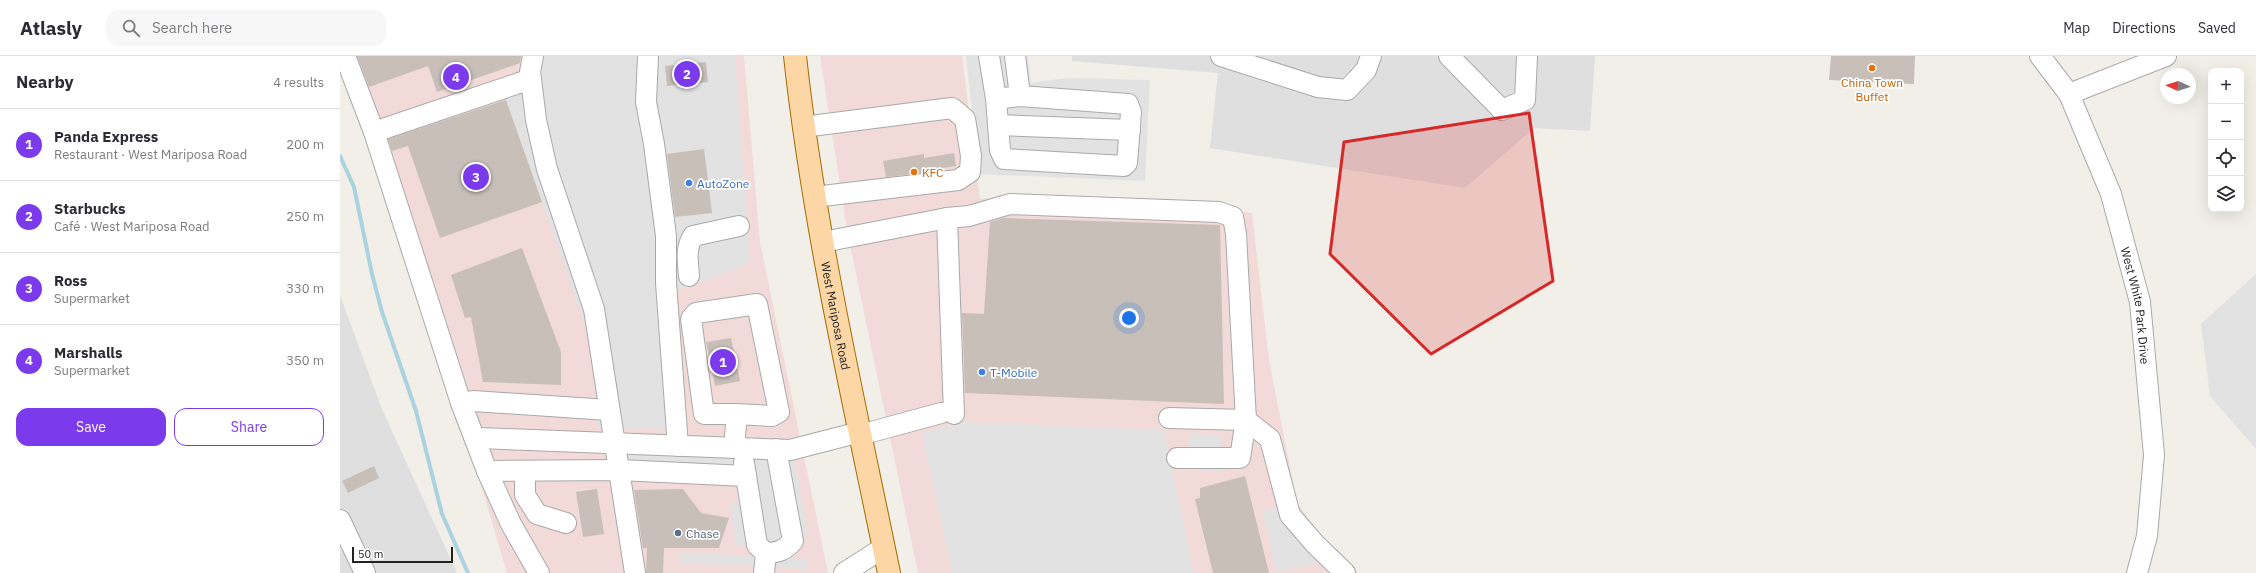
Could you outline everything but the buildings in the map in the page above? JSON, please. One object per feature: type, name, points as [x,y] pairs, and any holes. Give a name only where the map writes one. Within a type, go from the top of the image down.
[{"type":"main road","name":"West Mariposa Road","points":[[795,56],[803,127],[814,197],[889,573]]},
{"type":"street","points":[[345,56],[374,132],[461,403],[487,471],[512,524],[539,573]]},
{"type":"street","points":[[533,56],[530,72],[536,120],[547,169],[594,309],[635,573]]},
{"type":"street","points":[[648,56],[646,102],[654,144],[666,236],[669,324],[678,446]]},
{"type":"street","points":[[989,56],[996,99],[1000,150],[1004,159],[1124,166],[1127,164],[1131,112],[1128,104],[1020,96],[996,99]]},
{"type":"street","points":[[1015,56],[1020,96]]},
{"type":"street","points":[[1221,56],[1318,87],[1347,90],[1366,70],[1372,56]]},
{"type":"street","points":[[1449,56],[1502,110],[1524,100],[1527,56]]},
{"type":"street","name":"West White Park Drive","points":[[2040,56],[2069,94],[2110,194],[2140,302],[2154,455],[2146,536],[2137,573]]},
{"type":"street","points":[[2069,94],[2166,56]]},
{"type":"street","points":[[374,132],[531,79]]},
{"type":"street","points":[[803,127],[952,108],[965,119],[971,156],[970,172],[958,180],[814,197]]},
{"type":"street","points":[[998,124],[1130,130]]},
{"type":"street","points":[[823,242],[947,218],[969,216],[1010,204],[1219,212],[1233,217],[1236,234],[1246,420],[1240,458],[1177,458]]},
{"type":"street","points":[[476,441],[479,438],[523,439],[790,450],[948,414],[947,218]]},
{"type":"street","points":[[689,276],[687,253],[688,243],[693,236],[739,226]]},
{"type":"street","points":[[669,324],[691,319],[696,313],[757,304],[779,412],[772,416],[704,414],[691,319]]},
{"type":"street","points":[[673,378],[698,371]]},
{"type":"street","points":[[461,403],[473,401],[609,410]]},
{"type":"street","points":[[737,414],[738,448],[746,476],[757,545],[766,553],[776,553],[787,548],[793,541],[776,449]]},
{"type":"street","points":[[1169,418],[1246,420],[1270,439],[1290,515],[1315,544],[1345,573]]},
{"type":"street","points":[[487,471],[619,470],[746,476]]},
{"type":"street","points":[[525,471],[525,495],[537,514],[566,523]]},
{"type":"street","points":[[340,520],[364,573]]},
{"type":"street","points":[[844,573],[884,548]]},
{"type":"street","points":[[764,573],[766,553]]},
{"type":"highlighted area","points":[[1529,113],[1553,281],[1431,354],[1330,254],[1344,142]]},
{"type":"shaded area","points":[[340,56],[744,56],[760,242],[828,573],[507,573],[463,424]]},
{"type":"shaded area","points":[[523,56],[735,56],[750,263],[675,292],[687,428],[617,429],[597,427],[592,345],[505,98],[523,75]]},
{"type":"shaded area","points":[[820,56],[962,56],[980,199],[1021,195],[1171,202],[1252,213],[1269,360],[1297,503],[1323,539],[1358,573],[918,573],[847,230]]},
{"type":"shaded area","points":[[966,56],[1028,56],[1031,83],[1066,78],[1150,80],[1145,181],[979,174]]},
{"type":"shaded area","points":[[1072,56],[1595,56],[1590,131],[1534,128],[1465,188],[1210,148],[1218,73],[1072,61]]},
{"type":"shaded area","points":[[2256,274],[2256,449],[2210,396],[2201,324]]},
{"type":"shaded area","points":[[340,295],[381,407],[457,573],[340,573]]},
{"type":"shaded area","points":[[964,422],[1164,430],[1194,573],[952,573],[922,433]]},
{"type":"shaded area","points":[[1190,434],[1222,435],[1222,471],[1189,470]]},
{"type":"shaded area","points":[[629,450],[794,457],[808,534],[737,547],[729,503],[740,501],[735,480],[628,462]]},
{"type":"shaded area","points":[[1279,507],[1283,525],[1313,547],[1316,563],[1276,572],[1263,511]]},
{"type":"shaded area","points":[[680,552],[807,559],[807,569],[679,563]]},
{"type":"waterway","points":[[340,156],[354,187],[372,274],[382,312],[416,411],[442,514],[468,573]]},
{"type":"place","name":"China Town Buffet","points":[[1872,68]]},
{"type":"place","name":"Starbucks","points":[[687,74]]},
{"type":"place","name":"Marshalls","points":[[456,77]]},
{"type":"place","name":"KFC","points":[[914,172]]},
{"type":"place","name":"Ross","points":[[476,177]]},
{"type":"place","name":"AutoZone","points":[[689,183]]},
{"type":"place","name":"Panda Express","points":[[723,362]]},
{"type":"place","name":"T-Mobile","points":[[982,372]]},
{"type":"place","name":"Chase","points":[[678,533]]}]
